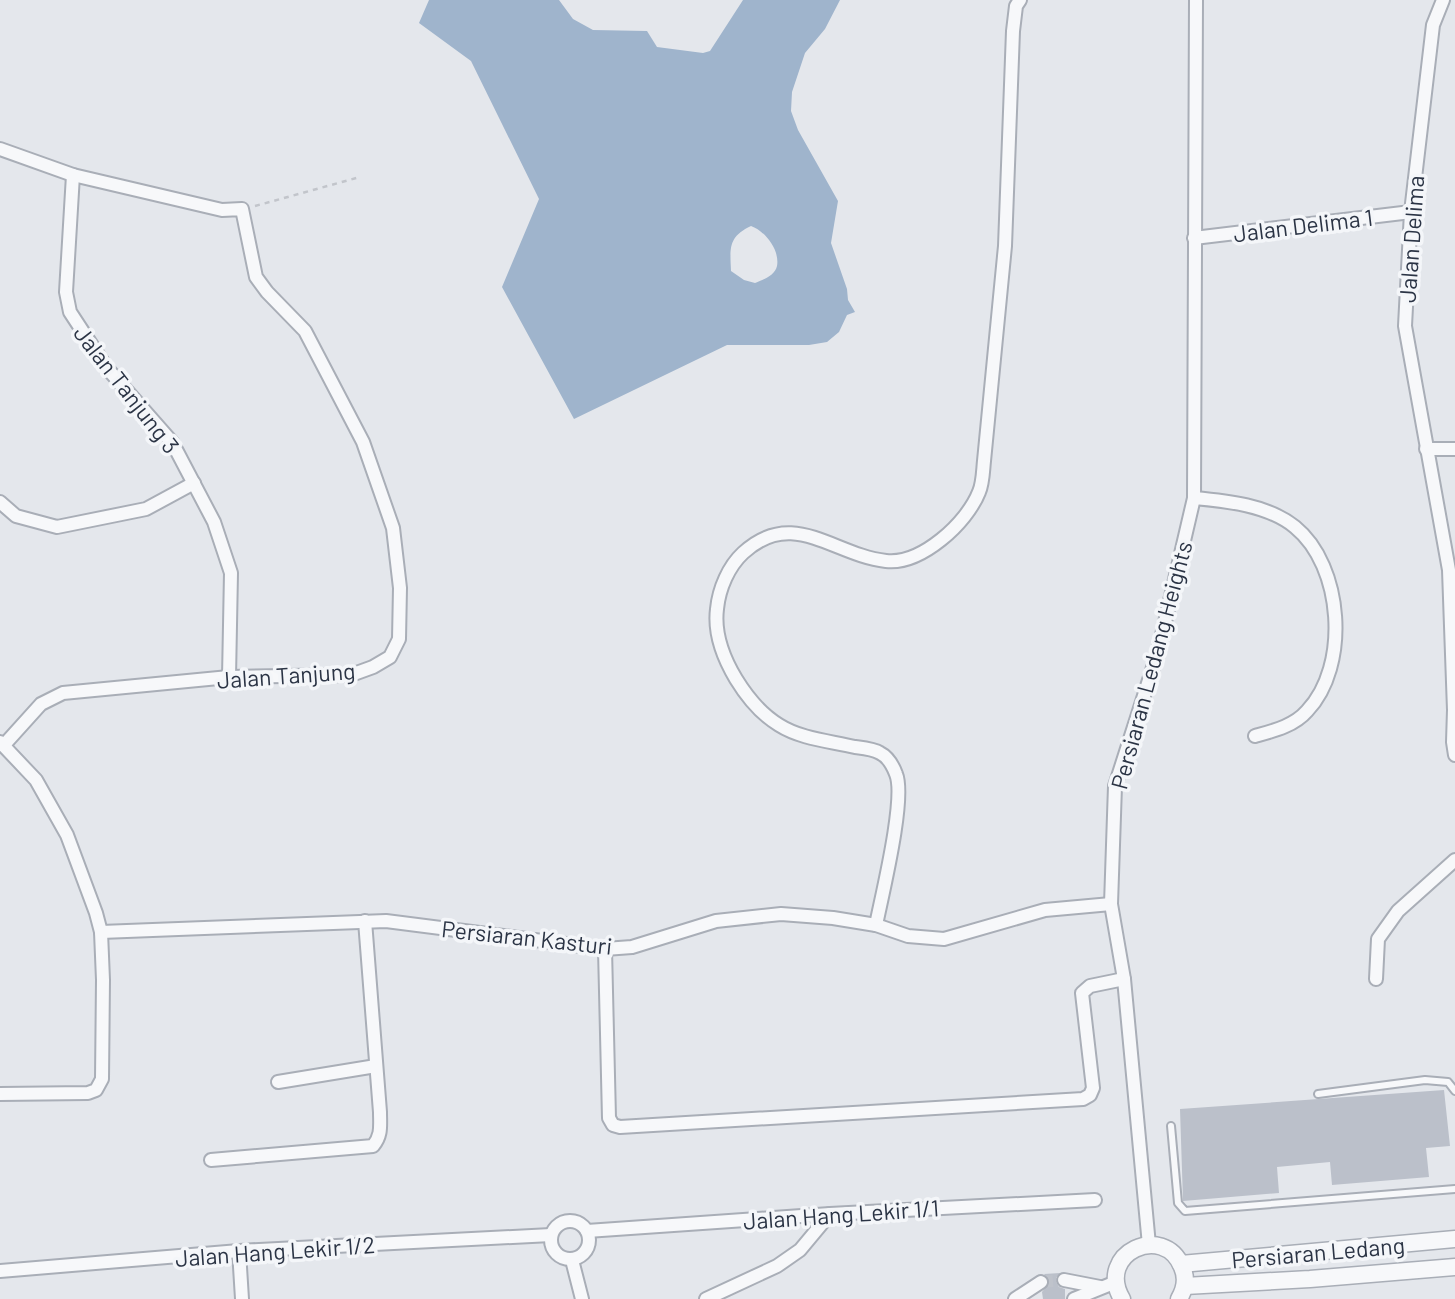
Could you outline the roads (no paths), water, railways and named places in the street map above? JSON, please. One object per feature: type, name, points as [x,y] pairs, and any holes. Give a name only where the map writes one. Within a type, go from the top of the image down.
[{"type":"street","points":[[876,925],[894,833],[897,775],[889,761],[879,752],[800,735],[780,726],[763,713],[746,694],[728,666],[719,640],[717,609],[733,562],[749,547],[771,534],[784,532],[811,537],[867,558],[890,562],[915,556],[940,542],[961,520],[979,492],[986,447],[1004,246],[1013,31],[1016,6],[1020,0]]},
{"type":"street","name":"Persiaran Ledang Heights","points":[[1149,1245],[1124,979],[1111,904],[1115,786],[1158,652],[1194,498],[1196,0]]},
{"type":"street","name":"Jalan Delima","points":[[1443,0],[1433,25],[1411,212],[1405,326],[1449,570],[1454,710],[1452,742],[1455,755]]},
{"type":"street","points":[[0,149],[73,175]]},
{"type":"street","name":"Jalan Tanjung","points":[[2,744],[41,704],[63,693],[229,677],[351,675],[390,657],[400,639],[400,588],[393,528],[363,442],[305,331],[259,282],[253,265],[243,209],[222,209],[73,175]]},
{"type":"street","name":"Jalan Tanjung 3","points":[[73,175],[66,292],[70,312],[106,367],[172,442],[214,522],[231,573],[229,677]]},
{"type":"street","name":"Jalan Delima 1","points":[[1195,238],[1411,212]]},
{"type":"street","points":[[1426,449],[1455,449]]},
{"type":"street","points":[[0,502],[16,516],[57,527],[146,509],[194,483]]},
{"type":"street","points":[[1194,498],[1225,501],[1266,511],[1295,526],[1314,547],[1328,574],[1334,604],[1336,645],[1325,683],[1307,712],[1279,730],[1255,736]]},
{"type":"street","points":[[0,1094],[88,1093],[96,1090],[103,1079],[101,932],[68,835],[36,780],[2,744]]},
{"type":"street","points":[[1376,979],[1378,939],[1398,911],[1455,860]]},
{"type":"street","name":"Persiaran Kasturi","points":[[101,932],[386,921],[605,949],[632,947],[716,920],[780,914],[876,925],[908,936],[944,939],[1045,910],[1111,904]]},
{"type":"street","points":[[211,1160],[373,1146],[378,1140],[381,1132],[365,921]]},
{"type":"street","points":[[605,949],[609,1118],[613,1125],[620,1127],[1087,1098],[1093,1088],[1082,993],[1090,986],[1124,979]]},
{"type":"street","points":[[278,1082],[376,1066]]},
{"type":"street","name":"Jalan Hang Lekir 1/1","points":[[587,1231],[1095,1199]]},
{"type":"street","points":[[706,1299],[777,1266],[800,1250],[830,1214]]},
{"type":"street","points":[[571,1221],[583,1226],[587,1231],[587,1250],[572,1260],[565,1259],[555,1253],[551,1235],[559,1225],[571,1221]]},
{"type":"street","name":"Jalan Hang Lekir 1/2","points":[[0,1271],[239,1251],[551,1235]]},
{"type":"street","name":"Persiaran Ledang","points":[[1181,1264],[1455,1239]]},
{"type":"street","points":[[1083,1299],[1108,1285],[1124,1256],[1140,1246],[1149,1245],[1168,1250],[1181,1264],[1185,1275],[1182,1293]]},
{"type":"street","points":[[239,1251],[242,1299]]},
{"type":"street","points":[[572,1260],[582,1299]]},
{"type":"street","name":"Persiaran Ledang","points":[[1182,1293],[1455,1267]]},
{"type":"street","points":[[1064,1283],[1108,1285],[1122,1299]]},
{"type":"street","points":[[1074,1299],[1108,1285]]},
{"type":"street","points":[[1015,1299],[1042,1286],[1021,1299]]},
{"type":"lane","points":[[1318,1094],[1425,1080],[1448,1082],[1455,1091]]},
{"type":"lane","points":[[1171,1126],[1178,1202],[1185,1211],[1455,1189]]},
{"type":"water","points":[[429,0],[559,0],[573,19],[593,30],[647,31],[657,47],[703,53],[710,51],[743,0],[840,0],[825,29],[805,53],[792,92],[791,111],[798,130],[838,201],[831,243],[847,289],[848,300],[855,312],[847,315],[839,332],[827,342],[809,345],[727,345],[574,419],[502,287],[539,199],[471,61],[419,23]],"holes":[[[751,226],[774,248],[777,266],[768,277],[755,283],[744,280],[731,271],[730,256],[732,244],[738,234]]]},
{"type":"tunnel","points":[[1041,1282],[1064,1280]]}]
